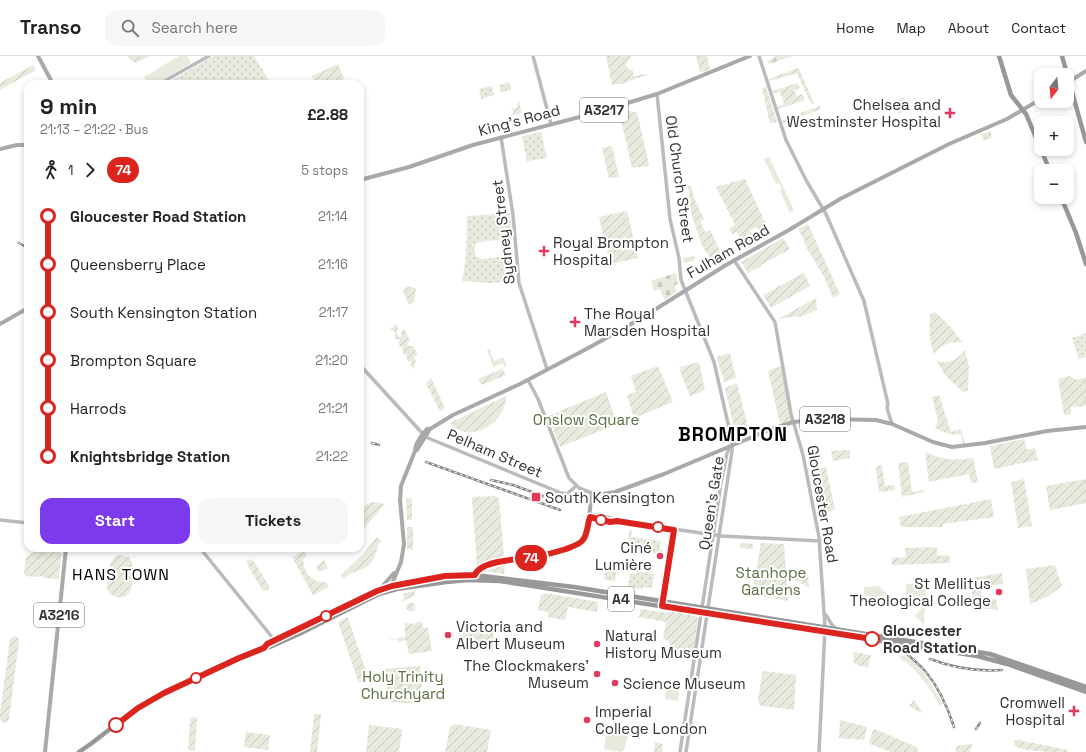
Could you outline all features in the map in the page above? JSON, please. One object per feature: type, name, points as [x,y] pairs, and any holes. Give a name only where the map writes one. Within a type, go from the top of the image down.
[{"type":"highway","points":[[999,56],[1011,95],[1026,114],[1047,164]]},
{"type":"highway","points":[[1062,56],[1065,68]]},
{"type":"highway","points":[[1074,102],[1086,142]]},
{"type":"highway","points":[[1064,204],[1076,233],[1086,264]]},
{"type":"highway","name":"A4","points":[[276,642],[377,591],[445,576],[475,575],[705,610],[988,658],[1086,692]]},
{"type":"highway","name":"A4","points":[[79,752],[132,712],[152,699],[230,662],[264,648],[267,644],[315,627],[390,588],[468,580],[538,584]]},
{"type":"highway","name":"A4","points":[[825,630],[838,630],[990,654],[1086,687]]},
{"type":"main road","points":[[38,56],[51,80]]},
{"type":"main road","name":"King's Road","points":[[364,179],[409,167],[461,149],[656,94],[750,56]]},
{"type":"main road","points":[[1074,78],[1086,71]]},
{"type":"main road","name":"Fulham Road","points":[[390,588],[399,566],[404,544],[400,500],[401,486],[415,451],[417,450],[424,435],[430,429],[453,415],[571,358],[635,322],[734,260],[789,230],[851,193],[922,157],[1007,119],[1034,103]]},
{"type":"main road","points":[[0,149],[24,145]]},
{"type":"main road","points":[[0,324],[24,310]]},
{"type":"main road","name":"A3218","points":[[592,492],[603,494],[615,492],[656,477],[769,430],[793,422],[836,418],[876,420],[892,424],[933,442],[952,447],[972,445],[1047,431],[1086,427]]},
{"type":"main road","points":[[468,580],[472,579],[479,570],[492,564],[552,553],[578,544],[585,537],[590,516],[592,492]]},
{"type":"main road","name":"A3216","points":[[45,752],[66,552]]},
{"type":"main road","points":[[377,591],[388,582],[399,566]]},
{"type":"street","points":[[166,80],[209,56]]},
{"type":"street","points":[[533,56],[551,124]]},
{"type":"street","points":[[760,56],[786,140],[806,180],[823,209],[864,300],[888,404],[890,407],[892,424]]},
{"type":"street","name":"Old Church Street","points":[[656,94],[670,219],[679,258],[681,280],[711,355],[732,440],[731,446]]},
{"type":"street","name":"Sydney Street","points":[[502,138],[513,215],[519,279],[547,369]]},
{"type":"street","name":"Gloucester Road","points":[[734,260],[775,322],[793,422],[800,440],[820,541],[825,630],[819,752]]},
{"type":"street","points":[[364,369],[424,435]]},
{"type":"street","points":[[528,380],[538,399],[569,478],[576,486],[583,490],[592,492]]},
{"type":"street","name":"Pelham Street","points":[[424,435],[530,481],[564,494],[569,493],[576,486]]},
{"type":"street","name":"Queen's Gate","points":[[686,752],[705,610],[713,535],[725,462],[727,453],[731,446]]},
{"type":"street","name":"Queen's Gate","points":[[680,752],[718,536],[732,451],[731,446]]},
{"type":"street","points":[[720,451],[723,453],[725,462]]},
{"type":"street","points":[[590,516],[611,518],[617,521],[718,536],[820,541]]},
{"type":"street","points":[[0,520],[24,523]]},
{"type":"street","points":[[203,552],[276,642]]},
{"type":"street","points":[[825,614],[832,625],[838,630]]},
{"type":"green space","points":[[128,56],[150,56],[136,63]]},
{"type":"green space","points":[[179,56],[187,56],[191,63],[162,80],[146,80],[144,77]]},
{"type":"green space","points":[[214,56],[254,56],[269,80],[172,80]]},
{"type":"green space","points":[[606,56],[631,56],[626,65],[628,69],[633,70],[633,76],[647,75],[626,83],[612,85]]},
{"type":"green space","points":[[696,56],[707,56],[710,68],[709,70],[700,72]]},
{"type":"green space","points":[[776,56],[793,56],[769,64],[767,61]]},
{"type":"green space","points":[[338,64],[344,79],[314,80],[312,76]]},
{"type":"green space","points":[[33,65],[36,70],[0,90],[0,83]]},
{"type":"green space","points":[[797,68],[799,69],[814,103],[811,104],[797,73],[770,81],[769,79]]},
{"type":"green space","points":[[509,82],[511,89],[501,93],[499,85]]},
{"type":"green space","points":[[797,83],[800,88],[794,90],[797,96],[802,94],[805,100],[778,109],[778,107],[784,104],[780,92],[774,94],[773,91]]},
{"type":"green space","points":[[492,86],[494,95],[481,99],[479,89]]},
{"type":"green space","points":[[766,87],[777,122],[770,123],[762,88]]},
{"type":"green space","points":[[904,97],[906,103],[902,105],[905,111],[898,114],[893,103]]},
{"type":"green space","points":[[518,101],[522,113],[511,116],[514,112],[511,109],[517,108]]},
{"type":"green space","points":[[820,106],[821,109],[783,123],[782,120]]},
{"type":"green space","points":[[626,111],[637,112],[648,166],[632,168],[620,116]]},
{"type":"green space","points":[[990,131],[992,137],[984,141],[981,135]]},
{"type":"green space","points":[[541,132],[547,158],[527,162],[522,136]]},
{"type":"green space","points":[[612,146],[619,177],[609,178],[602,148]]},
{"type":"green space","points":[[769,157],[794,210],[790,213],[780,191],[782,189],[779,183],[776,184],[764,159]]},
{"type":"green space","points":[[745,179],[771,235],[763,240],[757,227],[750,230],[756,244],[746,249],[737,232],[732,234],[729,229],[735,225],[716,187]]},
{"type":"green space","points":[[688,186],[691,186],[694,198],[704,219],[700,221],[705,232],[710,230],[725,261],[716,266],[702,246],[691,213]]},
{"type":"green space","points":[[627,211],[638,258],[610,264],[599,217]]},
{"type":"green space","points":[[510,213],[512,237],[479,242],[475,245],[474,250],[476,256],[482,259],[508,256],[513,258],[514,281],[491,283],[462,281],[466,257],[467,216]]},
{"type":"green space","points":[[808,224],[840,294],[833,298],[825,279],[804,243],[805,242],[798,229]]},
{"type":"green space","points":[[783,238],[790,249],[748,273],[741,262]]},
{"type":"green space","points":[[511,239],[513,254],[507,251],[506,243]]},
{"type":"green space","points":[[693,256],[696,257],[694,261],[684,263],[683,258]]},
{"type":"green space","points":[[676,273],[678,283],[674,286],[677,291],[665,300],[659,289],[654,291],[651,281]]},
{"type":"green space","points":[[804,273],[810,286],[771,308],[763,295]]},
{"type":"green space","points":[[406,286],[416,288],[414,302],[409,305],[403,291]]},
{"type":"green space","points":[[816,298],[817,310],[799,317],[778,319]]},
{"type":"green space","points":[[935,312],[950,326],[963,343],[955,342],[947,344],[934,354],[930,340],[930,315]]},
{"type":"green space","points":[[396,324],[399,337],[402,336],[401,332],[404,329],[410,340],[407,344],[408,346],[413,346],[418,355],[414,357],[416,362],[413,369],[410,364],[412,363],[411,361],[409,362],[406,354],[404,355],[402,346],[400,347],[398,342],[400,341],[399,339],[396,340],[394,335],[396,332],[390,328],[394,328],[394,325]]},
{"type":"green space","points":[[1086,333],[1086,357],[1079,359],[1072,338]]},
{"type":"green space","points":[[490,349],[492,351],[490,352],[494,361],[503,357],[507,366],[504,367],[503,363],[493,367],[487,350]]},
{"type":"green space","points":[[965,350],[969,367],[968,390],[963,392],[945,375],[936,360],[940,362],[952,361],[960,356]]},
{"type":"green space","points":[[730,353],[736,378],[724,382],[717,357]]},
{"type":"green space","points":[[699,362],[705,390],[690,396],[679,367]]},
{"type":"green space","name":"Onslow Square","points":[[658,366],[673,402],[634,418],[627,395],[636,392],[631,376]]},
{"type":"green space","points":[[781,366],[791,420],[780,424],[768,371]]},
{"type":"green space","points":[[502,369],[506,375],[482,385],[478,379]]},
{"type":"green space","points":[[1069,376],[1077,380],[1086,377],[1086,406],[1071,407],[1071,414],[1064,415],[1058,379]]},
{"type":"green space","points":[[431,378],[445,408],[440,411],[426,384]]},
{"type":"green space","points":[[737,383],[750,435],[737,440],[725,388]]},
{"type":"green space","name":"Onslow Square","points":[[606,392],[617,424],[560,447],[548,416]]},
{"type":"green space","points":[[939,395],[951,432],[961,429],[965,444],[963,444],[961,434],[951,434],[935,428],[938,420],[932,397]]},
{"type":"green space","points":[[506,396],[505,406],[500,414],[494,422],[486,428],[467,432],[458,430],[450,423]]},
{"type":"green space","points":[[1024,439],[1027,450],[1035,448],[1038,460],[994,469],[990,446]]},
{"type":"green space","points":[[850,450],[850,458],[833,461],[831,451]]},
{"type":"green space","points":[[925,452],[948,459],[973,458],[978,482],[971,483],[969,474],[929,482]]},
{"type":"green space","points":[[908,462],[912,492],[924,490],[924,492],[902,497],[898,463]]},
{"type":"green space","points":[[882,465],[885,486],[894,485],[895,490],[879,492],[876,469],[877,466]]},
{"type":"green space","points":[[826,467],[835,510],[818,513],[809,470]]},
{"type":"green space","points":[[1024,479],[1032,526],[1018,528],[1011,482]]},
{"type":"green space","points":[[1086,479],[1086,503],[1050,510],[1046,486]]},
{"type":"green space","points":[[495,496],[499,498],[504,557],[477,566],[472,499],[474,497]]},
{"type":"green space","points":[[412,498],[412,520],[407,520],[406,499]]},
{"type":"green space","points":[[991,499],[994,517],[943,524],[943,527],[901,527],[899,517]]},
{"type":"green space","points":[[372,502],[385,504],[364,528],[364,505]]},
{"type":"green space","points":[[407,527],[413,527],[413,550],[407,549]]},
{"type":"green space","points":[[630,530],[632,530],[631,537],[661,541],[660,549],[663,551],[663,554],[650,553],[649,555],[646,555],[646,552],[631,549],[632,543],[628,539]]},
{"type":"green space","points":[[377,537],[381,541],[371,563],[343,579],[341,575],[362,555]]},
{"type":"green space","points":[[741,543],[753,544],[753,549],[740,548]]},
{"type":"green space","name":"Stanhope Gardens","points":[[761,543],[784,544],[788,601],[752,594]]},
{"type":"green space","points":[[937,547],[937,556],[949,555],[950,563],[892,565],[892,558],[906,557],[905,548]]},
{"type":"green space","points":[[62,552],[59,577],[57,579],[44,578],[41,576],[26,576],[24,574],[26,557],[33,553]]},
{"type":"green space","points":[[305,552],[307,556],[303,559],[304,566],[308,575],[316,581],[326,582],[329,587],[313,595],[292,557]]},
{"type":"green space","points":[[119,555],[129,557],[131,560],[133,575],[131,590],[129,593],[120,598],[110,594],[107,587],[110,564],[114,558]]},
{"type":"green space","points":[[250,559],[253,560],[269,586],[269,589],[263,591],[247,564],[247,561]]},
{"type":"green space","points":[[324,560],[328,568],[318,571],[316,567],[317,565]]},
{"type":"green space","points":[[615,561],[627,563],[626,570],[614,568]]},
{"type":"green space","points":[[505,565],[504,574],[485,571],[485,570]]},
{"type":"green space","points":[[1055,565],[1062,586],[1047,597],[1030,604],[1026,569]]},
{"type":"green space","points":[[794,567],[808,575],[809,588],[798,581],[796,582]]},
{"type":"green space","points":[[606,568],[619,569],[617,570],[615,581],[604,580]]},
{"type":"green space","points":[[637,571],[654,574],[652,588],[643,587],[643,589],[628,587],[630,574],[636,574]]},
{"type":"green space","points":[[1002,573],[1003,584],[980,587],[982,600],[996,599],[998,610],[972,607],[972,578]]},
{"type":"green space","points":[[926,583],[924,625],[915,616],[923,607],[915,601],[913,603],[906,596],[906,584]]},
{"type":"green space","points":[[880,586],[882,590],[886,592],[886,607],[879,607],[879,603],[864,595],[864,587]]},
{"type":"green space","points":[[415,591],[415,596],[402,602],[401,600],[404,599],[403,593]]},
{"type":"green space","points":[[544,593],[598,602],[597,612],[568,607],[565,620],[548,617],[548,612],[538,610],[541,595]]},
{"type":"green space","points":[[411,602],[416,607],[411,612],[406,607]]},
{"type":"green space","points":[[641,609],[667,613],[668,611],[696,616],[698,618],[693,655],[673,652],[668,640],[663,639],[666,622],[639,617]]},
{"type":"green space","points":[[346,617],[348,618],[368,677],[368,679],[360,682],[358,681],[338,622]]},
{"type":"green space","points":[[422,621],[423,628],[428,628],[432,651],[409,654],[406,640],[398,642],[396,640],[401,637],[404,638],[405,623],[412,624]]},
{"type":"green space","points":[[913,626],[917,630],[919,628],[924,633],[922,637],[904,635]]},
{"type":"green space","points":[[462,631],[494,631],[493,651],[471,649],[470,651],[464,651]]},
{"type":"green space","points":[[14,636],[18,638],[19,641],[9,719],[4,723],[0,720],[0,714],[10,639]]},
{"type":"green space","points":[[853,652],[871,655],[868,668],[854,664]]},
{"type":"green space","points":[[904,655],[913,661],[924,673],[943,704],[940,706],[933,693],[915,671],[905,661],[904,662],[899,656]]},
{"type":"green space","name":"Holy Trinity Churchyard","points":[[420,666],[422,687],[420,688],[421,704],[390,702],[384,669]]},
{"type":"green space","points":[[764,671],[796,675],[794,710],[761,706],[759,704],[758,701],[762,674]]},
{"type":"green space","points":[[666,689],[679,691],[678,701],[665,699]]},
{"type":"green space","points":[[914,700],[922,712],[921,713],[909,706]]},
{"type":"green space","points":[[320,714],[321,716],[317,752],[310,752],[314,715]]},
{"type":"green space","points":[[196,717],[197,720],[195,750],[190,751],[188,749],[190,719]]},
{"type":"green space","points":[[840,720],[867,727],[864,740],[839,738]]},
{"type":"green space","points":[[454,724],[491,730],[487,752],[445,752],[450,727]]},
{"type":"green space","points":[[369,725],[402,729],[399,752],[366,752]]},
{"type":"green space","points":[[594,726],[629,731],[624,750],[621,752],[604,749],[606,735],[593,732]]},
{"type":"green space","points":[[875,729],[917,747],[918,752],[891,752],[870,744],[869,742],[873,730]]},
{"type":"green space","points":[[246,732],[270,735],[268,750],[244,747]]},
{"type":"green space","points":[[1015,740],[1067,750],[1067,752],[1024,749],[1014,745]]},
{"type":"green space","points":[[655,742],[663,744],[662,752],[654,752]]},
{"type":"green space","points":[[972,744],[970,752],[956,752],[956,746]]},
{"type":"water","points":[[473,640],[481,640],[485,643],[480,646],[476,646],[471,643]]},
{"type":"railway","points":[[19,243],[24,246]]},
{"type":"railway","points":[[372,443],[379,445]]},
{"type":"railway","points":[[426,462],[560,510]]},
{"type":"railway","points":[[491,480],[513,485],[562,503]]},
{"type":"railway","points":[[899,647],[920,665],[931,678],[943,698],[954,727]]},
{"type":"railway","points":[[912,649],[919,653]]},
{"type":"railway","points":[[930,659],[965,669],[1002,670]]},
{"type":"railway","points":[[976,729],[980,723]]},
{"type":"bus line","name":"74","points":[[116,725],[152,699],[239,658],[264,648],[267,644],[377,591],[392,586],[445,576],[475,575],[476,572],[482,568],[492,564],[543,555],[575,545],[581,542],[585,537],[590,517],[610,522],[617,521],[674,530],[662,606],[872,639]]},
{"type":"place","name":"Chelsea and Westminster Hospital","points":[[950,113]]},
{"type":"place","name":"Royal Brompton Hospital","points":[[544,251]]},
{"type":"place","name":"The Royal Marsden Hospital","points":[[575,322]]},
{"type":"place","name":"South Kensington","points":[[536,497]]},
{"type":"place","name":"Ciné Lumière","points":[[660,556]]},
{"type":"place","name":"St Mellitus Theological College","points":[[999,592]]},
{"type":"place","name":"Victoria and Albert Museum","points":[[448,635]]},
{"type":"place","name":"Gloucester Road Station","points":[[872,639]]},
{"type":"place","name":"Natural History Museum","points":[[597,644]]},
{"type":"place","name":"The Clockmakers' Museum","points":[[597,674]]},
{"type":"place","name":"Science Museum","points":[[615,683]]},
{"type":"place","name":"Cromwell Hospital","points":[[1074,711]]},
{"type":"place","name":"Imperial College London","points":[[587,720]]},
{"type":"district","name":"BROMPTON","points":[[733,434]]},
{"type":"district","name":"HANS TOWN","points":[[121,574]]}]
